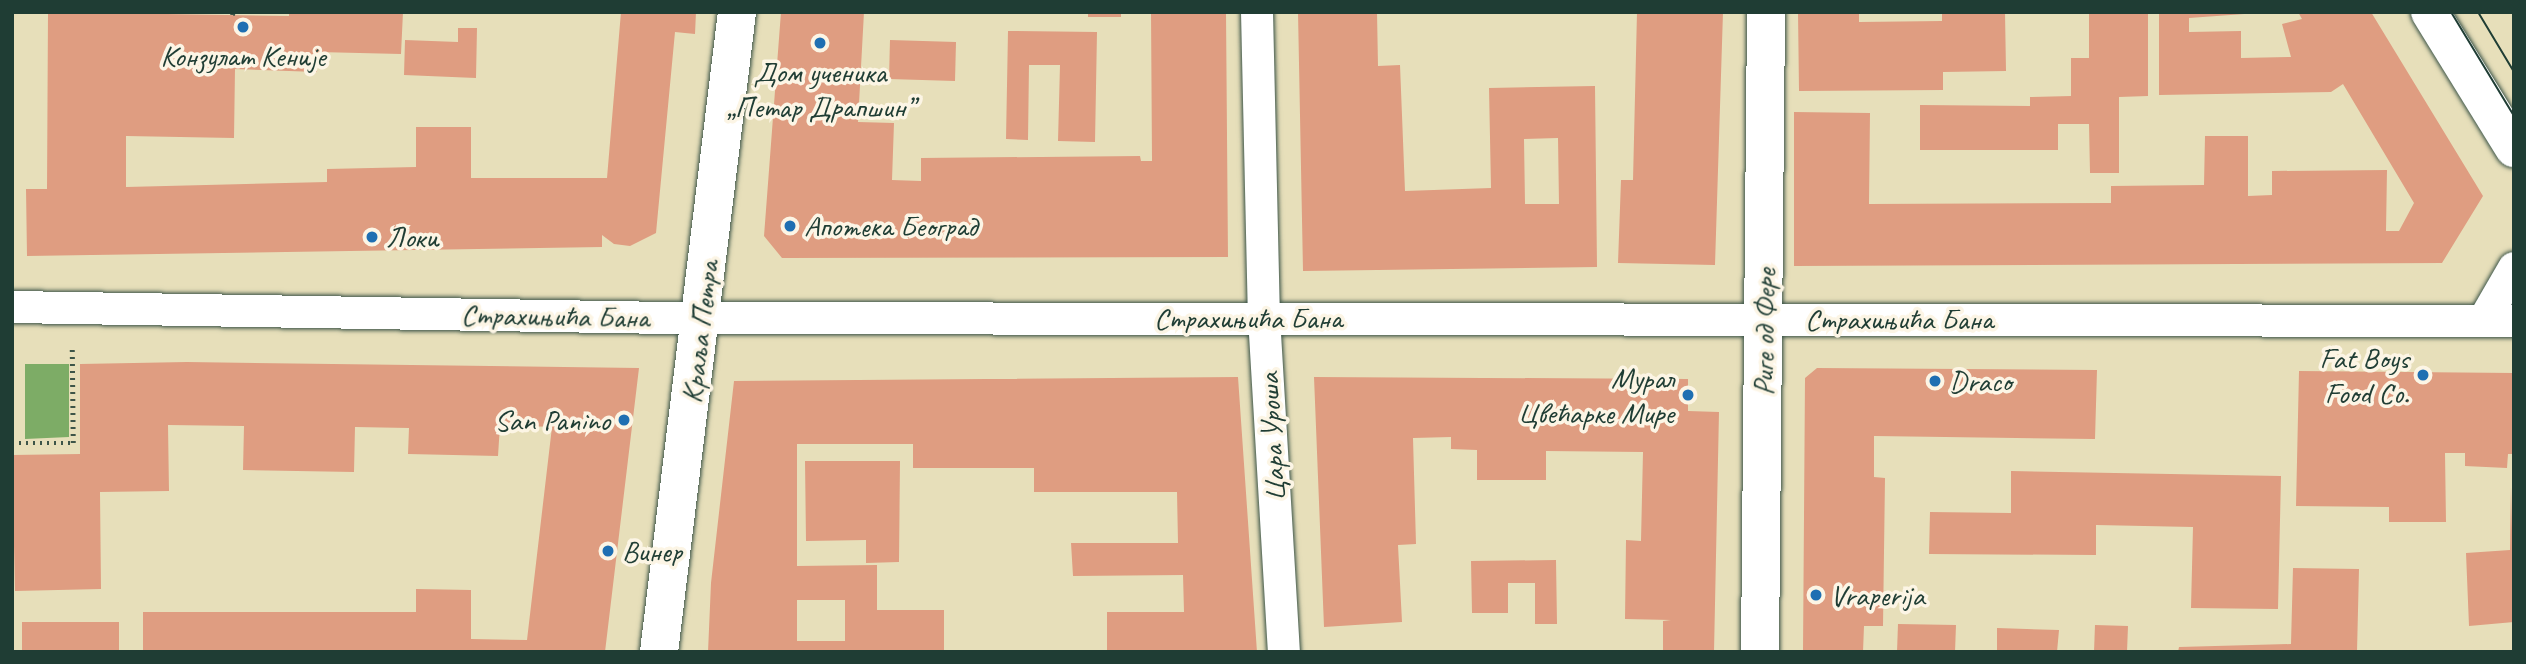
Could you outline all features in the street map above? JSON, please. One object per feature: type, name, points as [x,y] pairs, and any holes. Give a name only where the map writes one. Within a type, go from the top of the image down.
[{"type":"street","name":"Краља Петра","points":[[659,652],[702,318],[737,12]]},
{"type":"street","name":"Цара Уроша","points":[[1257,12],[1264,317],[1284,652]]},
{"type":"street","name":"Риге од Фере","points":[[1759,652],[1766,12]]},
{"type":"street","points":[[2431,12],[2514,148]]},
{"type":"street","name":"Страхињића Бана","points":[[12,307],[702,318],[2499,320],[2514,268]]},
{"type":"path","points":[[12,443],[73,443],[72,346]]},
{"type":"path","points":[[73,439],[80,438]]},
{"type":"green space","points":[[25,364],[69,364],[69,437],[25,439]]},
{"type":"building","points":[[48,12],[289,16],[289,12],[403,12],[401,54],[318,52],[317,72],[235,69],[234,138],[126,136],[126,187],[327,182],[327,169],[416,167],[416,127],[471,127],[471,178],[607,178],[621,12],[696,12],[695,34],[675,32],[656,233],[630,246],[614,244],[602,235],[602,247],[27,256],[26,189],[47,189]]},
{"type":"building","points":[[781,12],[864,12],[858,122],[894,123],[892,180],[921,181],[921,158],[1140,156],[1141,161],[1152,161],[1151,12],[1226,12],[1228,257],[782,258],[764,236]]},
{"type":"building","points":[[1088,12],[1121,12],[1121,17],[1088,17]]},
{"type":"building","points":[[1298,12],[1377,12],[1378,66],[1400,65],[1405,191],[1491,188],[1489,88],[1595,86],[1597,267],[1303,271]],"holes":[[[1558,138],[1559,204],[1525,204],[1524,139]]]},
{"type":"building","points":[[1637,12],[1723,12],[1715,265],[1618,263],[1621,180],[1633,180]]},
{"type":"building","points":[[1798,12],[1859,12],[1859,22],[1942,21],[1942,12],[2005,12],[2006,71],[1943,72],[1943,90],[1799,91]]},
{"type":"building","points":[[2089,12],[2148,12],[2148,96],[2119,97],[2119,173],[2090,173],[2089,124],[2058,124],[2058,150],[1920,150],[1920,105],[2030,106],[2030,97],[2071,96],[2071,58],[2089,58]]},
{"type":"building","points":[[2159,12],[2272,12],[2189,18],[2189,32],[2241,31],[2241,58],[2291,57],[2282,24],[2302,19],[2298,12],[2371,12],[2483,196],[2442,263],[1794,266],[1794,112],[1870,113],[1869,204],[2111,203],[2111,186],[2204,185],[2205,136],[2248,136],[2248,196],[2272,195],[2272,171],[2387,170],[2386,231],[2399,231],[2414,203],[2343,84],[2331,92],[2159,95]]},
{"type":"building","points":[[458,28],[477,28],[476,78],[404,75],[405,40],[458,42]]},
{"type":"building","points":[[1008,31],[1097,32],[1095,142],[1058,141],[1060,65],[1029,65],[1028,140],[1006,139]]},
{"type":"building","points":[[890,40],[956,42],[955,81],[889,79]]},
{"type":"building","points":[[187,362],[639,368],[605,652],[143,652],[143,612],[416,612],[416,589],[471,590],[471,639],[527,640],[552,427],[500,425],[498,456],[408,454],[409,428],[355,427],[354,472],[243,470],[244,426],[168,425],[169,491],[100,492],[101,589],[15,591],[12,455],[80,454],[80,364]]},
{"type":"building","points":[[1817,368],[2097,370],[2095,439],[1874,436],[1874,477],[1885,478],[1883,626],[1864,626],[1863,652],[1803,652],[1805,378]]},
{"type":"building","points":[[2299,371],[2514,373],[2514,454],[2508,454],[2507,468],[2465,466],[2465,453],[2445,453],[2446,522],[2389,522],[2389,507],[2296,506]]},
{"type":"building","points":[[1238,377],[1257,652],[1107,652],[1107,612],[1184,612],[1183,575],[1073,576],[1071,543],[1178,543],[1177,492],[1034,492],[1034,468],[913,468],[913,444],[797,444],[797,566],[877,565],[877,610],[944,610],[944,652],[708,652],[711,583],[734,381]],"holes":[[[797,600],[845,600],[845,641],[797,641]]]},
{"type":"building","points":[[1314,377],[1688,379],[1688,411],[1719,412],[1714,652],[1663,652],[1663,621],[1671,620],[1625,619],[1626,540],[1641,541],[1643,452],[1546,451],[1546,480],[1477,480],[1477,450],[1451,449],[1451,437],[1413,438],[1416,544],[1398,545],[1402,622],[1324,627]]},
{"type":"building","points":[[805,461],[900,461],[899,562],[866,563],[866,540],[806,541]]},
{"type":"building","points":[[2011,471],[2281,476],[2278,609],[2191,608],[2193,527],[2096,525],[2096,555],[1929,554],[1930,512],[2011,513]]},
{"type":"building","points":[[2511,486],[2514,622],[2469,626],[2466,553],[2510,550]]},
{"type":"building","points":[[1556,560],[1557,624],[1535,624],[1535,583],[1508,583],[1508,613],[1472,613],[1471,561]]},
{"type":"building","points":[[2293,568],[2359,569],[2357,652],[2178,652],[2179,647],[2291,644]]},
{"type":"building","points":[[22,622],[119,622],[119,652],[22,652]]},
{"type":"building","points":[[1898,624],[1956,625],[1955,652],[1897,652]]},
{"type":"building","points":[[2095,625],[2128,626],[2127,652],[2094,652]]},
{"type":"building","points":[[1997,628],[2059,630],[2057,652],[1997,652]]},
{"type":"tram line","points":[[2451,12],[2514,116]]},
{"type":"tram line","points":[[2478,12],[2514,72]]},
{"type":"place","name":"Конзулат Кеније","points":[[243,27]]},
{"type":"place","name":"Дом ученика „Петар Драпшин”","points":[[820,43]]},
{"type":"place","name":"Апотека Београд","points":[[790,226]]},
{"type":"place","name":"Локи","points":[[372,237]]},
{"type":"place","name":"Fat Boys Food Co.","points":[[2423,375]]},
{"type":"place","name":"Draco","points":[[1935,381]]},
{"type":"place","name":"Мурал Цвећарке Мире","points":[[1688,395]]},
{"type":"place","name":"San Panino","points":[[624,420]]},
{"type":"place","name":"Винер","points":[[608,551]]},
{"type":"place","name":"Vraperija","points":[[1816,595]]}]
